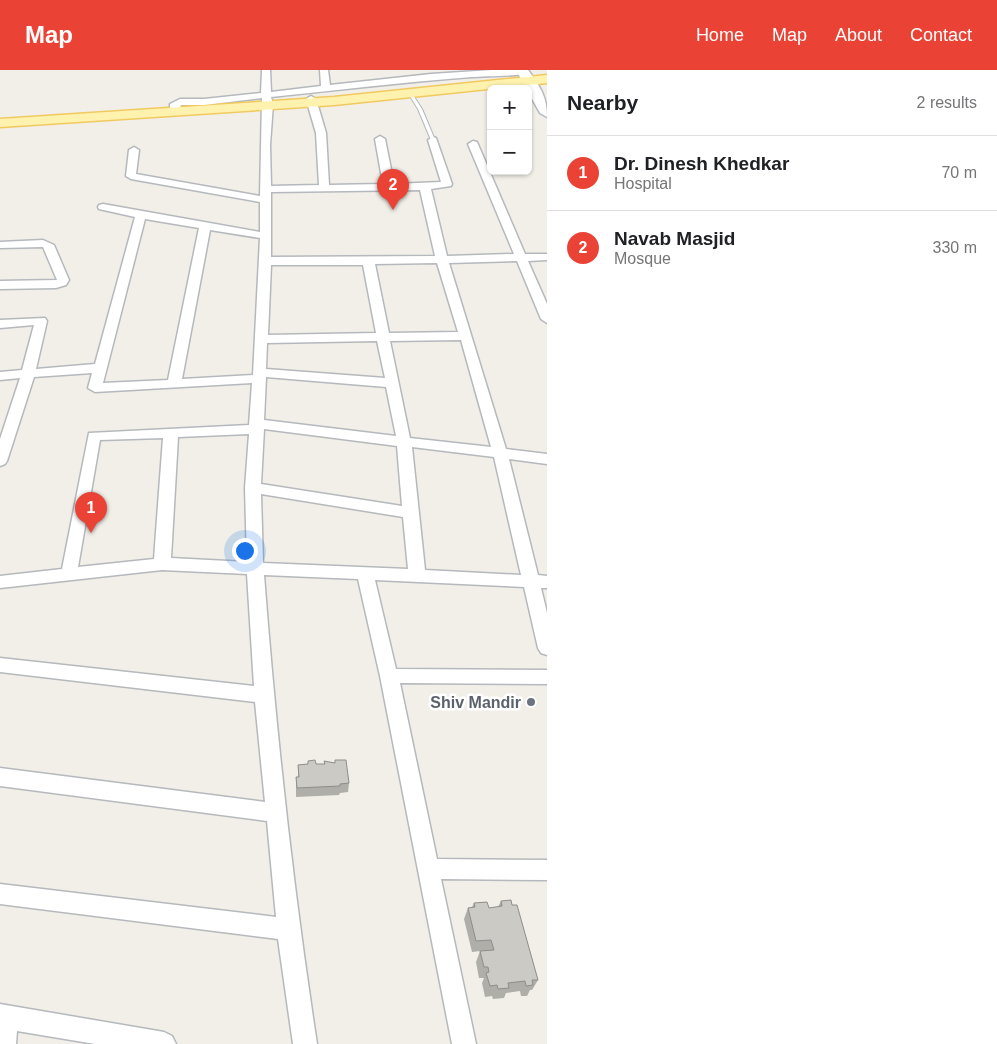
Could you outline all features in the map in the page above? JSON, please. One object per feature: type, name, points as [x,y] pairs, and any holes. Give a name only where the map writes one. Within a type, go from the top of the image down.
[{"type":"main road","points":[[311,101],[449,80],[536,77]]},
{"type":"main road","points":[[0,124],[175,111],[267,99],[294,102],[410,93],[536,77]]},
{"type":"main road","points":[[536,77],[547,114]]},
{"type":"street","points":[[266,70],[266,236],[253,488],[255,569],[264,695],[288,929],[305,1044]]},
{"type":"street","points":[[324,70],[326,88]]},
{"type":"street","points":[[267,99],[326,88],[429,74],[449,80]]},
{"type":"street","points":[[311,101],[321,133],[324,189]]},
{"type":"street","points":[[380,140],[389,187]]},
{"type":"street","points":[[134,150],[131,176],[266,195],[324,189],[425,187],[448,184],[433,140]]},
{"type":"street","points":[[473,144],[547,319]]},
{"type":"street","points":[[425,187],[442,260],[539,582],[547,648]]},
{"type":"street","points":[[103,206],[142,216],[266,236]]},
{"type":"street","points":[[142,216],[95,388],[174,384],[258,375],[392,383]]},
{"type":"street","points":[[174,384],[204,226]]},
{"type":"street","points":[[0,244],[43,243],[48,245],[63,280],[56,284],[0,285]]},
{"type":"street","points":[[265,261],[368,262],[547,257]]},
{"type":"street","points":[[368,262],[404,442],[417,576]]},
{"type":"street","points":[[0,324],[41,321],[28,374],[5,429],[0,461]]},
{"type":"street","points":[[260,339],[466,336]]},
{"type":"street","points":[[0,376],[100,368]]},
{"type":"street","points":[[69,574],[94,436],[171,433],[256,426],[547,459]]},
{"type":"street","points":[[162,564],[171,433]]},
{"type":"street","points":[[253,488],[411,512]]},
{"type":"street","points":[[0,582],[162,564],[539,582]]},
{"type":"street","points":[[365,573],[389,676],[464,1044]]},
{"type":"street","points":[[0,665],[264,695]]},
{"type":"street","points":[[389,676],[547,677]]},
{"type":"street","points":[[0,777],[277,813]]},
{"type":"street","points":[[429,869],[547,870]]},
{"type":"street","points":[[0,894],[288,929]]},
{"type":"street","points":[[4,1044],[3,1017],[159,1044]]},
{"type":"lane","points":[[410,93],[420,109],[433,140]]},
{"type":"building","points":[[315,760],[316,764],[325,764],[324,761],[335,763],[335,760],[346,760],[349,783],[340,784],[340,786],[297,788],[296,777],[299,777],[298,765],[308,764],[308,761]]},
{"type":"building","points":[[511,900],[512,905],[517,905],[538,980],[532,980],[533,985],[526,986],[525,981],[508,983],[509,988],[498,989],[497,985],[490,986],[486,973],[489,972],[488,967],[484,967],[480,951],[494,950],[491,940],[476,941],[468,908],[475,907],[474,903],[487,902],[489,908],[502,906],[501,901]]},
{"type":"place","name":"Navab Masjid","points":[[393,210]]},
{"type":"place","name":"Dr. Dinesh Khedkar","points":[[91,533]]},
{"type":"place","name":"Shiv Mandir","points":[[531,702]]}]
